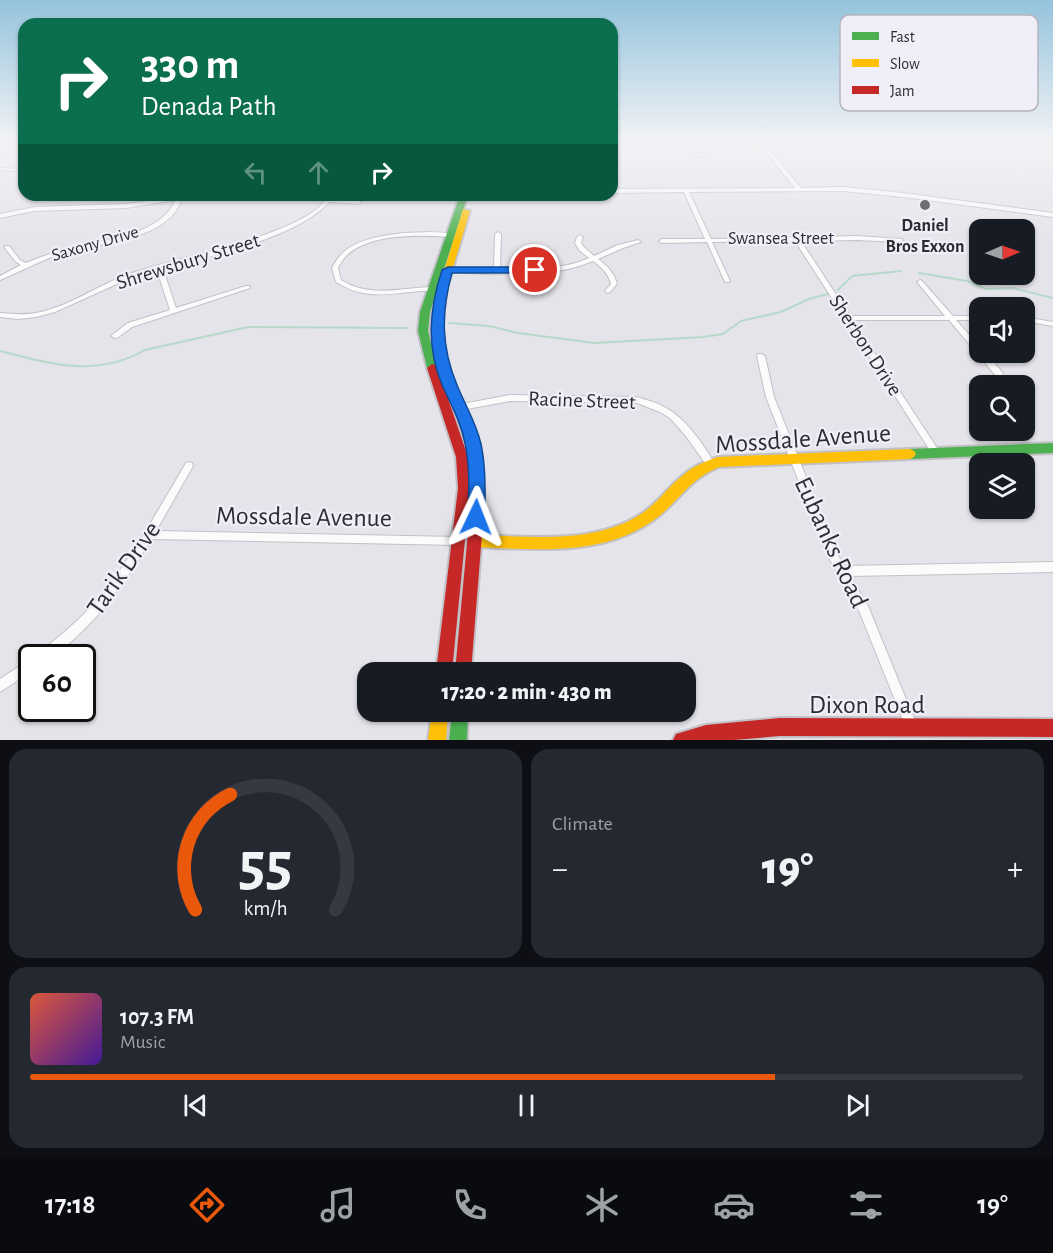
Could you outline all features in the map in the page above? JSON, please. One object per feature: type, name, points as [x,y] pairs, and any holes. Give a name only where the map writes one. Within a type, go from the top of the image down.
[{"type":"main road","points":[[445,662],[464,488],[462,457],[429,360],[423,331],[425,312],[462,201]]},
{"type":"main road","points":[[464,662],[475,541],[478,490],[476,457],[462,407],[442,366],[437,337],[437,315],[448,270],[470,201]]},
{"type":"main road","name":"Mossdale Avenue","points":[[475,541],[579,543],[614,537],[650,515],[683,478],[711,464],[746,460],[1053,448]]},
{"type":"main road","points":[[437,740],[439,722]]},
{"type":"main road","points":[[458,740],[459,722]]},
{"type":"main road","name":"Dixon Road","points":[[682,740],[706,734],[780,727],[1053,728]]},
{"type":"street","points":[[788,176],[799,189]]},
{"type":"street","points":[[618,191],[799,189],[885,192],[1053,215]]},
{"type":"street","points":[[686,190],[727,282]]},
{"type":"street","points":[[0,216],[34,209],[115,207],[158,201]]},
{"type":"street","name":"Saxony Drive","points":[[0,278],[25,265],[66,250],[114,240],[142,231],[172,213],[178,201]]},
{"type":"street","name":"Shrewsbury Street","points":[[0,315],[18,317],[51,311],[81,300],[118,280],[285,230],[312,216],[328,201]]},
{"type":"street","points":[[351,201],[358,202]]},
{"type":"street","points":[[497,270],[498,234]]},
{"type":"street","points":[[432,289],[376,293],[356,290],[338,281],[335,268],[340,257],[347,251],[372,240],[450,235]]},
{"type":"street","points":[[580,237],[580,247],[594,258],[613,279],[614,284],[608,291]]},
{"type":"street","name":"Swansea Street","points":[[662,241],[796,238],[900,240]]},
{"type":"street","name":"Sherbon Drive","points":[[796,238],[936,453]]},
{"type":"street","points":[[448,270],[565,268],[594,258],[612,248],[638,242]]},
{"type":"street","points":[[7,247],[14,257],[25,265]]},
{"type":"street","points":[[159,267],[174,310]]},
{"type":"street","points":[[920,282],[969,339]]},
{"type":"street","points":[[115,336],[130,325],[248,287]]},
{"type":"street","points":[[848,318],[969,318]]},
{"type":"street","points":[[1035,321],[1053,324]]},
{"type":"street","name":"Eubanks Road","points":[[761,357],[770,397],[832,554],[873,630],[911,726]]},
{"type":"street","points":[[990,363],[999,374]]},
{"type":"street","name":"Racine Street","points":[[462,407],[510,398],[637,400],[656,406],[675,416],[689,430],[711,464]]},
{"type":"street","name":"Tarik Drive","points":[[58,644],[101,604],[116,586],[189,466]]},
{"type":"street","name":"Mossdale Avenue","points":[[148,535],[459,541]]},
{"type":"street","points":[[842,571],[1053,567]]},
{"type":"street","points":[[0,686],[18,674]]},
{"type":"waterway","points":[[838,290],[852,276],[901,271]]},
{"type":"waterway","points":[[919,273],[967,281],[986,289],[1013,288],[1053,298]]},
{"type":"waterway","points":[[449,323],[489,326],[518,333],[594,343],[703,337],[723,334],[741,321],[781,312],[809,299],[828,294]]},
{"type":"waterway","points":[[0,351],[55,364],[91,366],[127,359],[145,350],[248,327],[408,328]]},
{"type":"traffic: fast","points":[[432,368],[423,331],[425,312],[462,201]]},
{"type":"traffic: fast","points":[[910,454],[1053,448]]},
{"type":"traffic: fast","points":[[458,740],[459,722]]},
{"type":"traffic: slow","points":[[443,287],[466,211]]},
{"type":"traffic: slow","points":[[475,541],[563,543],[606,536],[626,529],[646,518],[686,480],[718,462],[910,454]]},
{"type":"traffic: slow","points":[[437,740],[439,722]]},
{"type":"traffic: jam","points":[[443,287],[437,326],[438,346],[446,378],[470,435],[477,471],[476,522],[464,662]]},
{"type":"traffic: jam","points":[[432,368],[462,457],[464,488],[445,662]]},
{"type":"traffic: jam","points":[[682,740],[706,734],[780,727],[1053,728]]},
{"type":"place","name":"Daniel Bros Exxon","points":[[925,205]]},
{"type":"route","points":[[476,517],[478,490],[473,443],[462,407],[458,404],[450,386],[439,354],[436,325],[440,296],[448,270],[535,270]]}]
